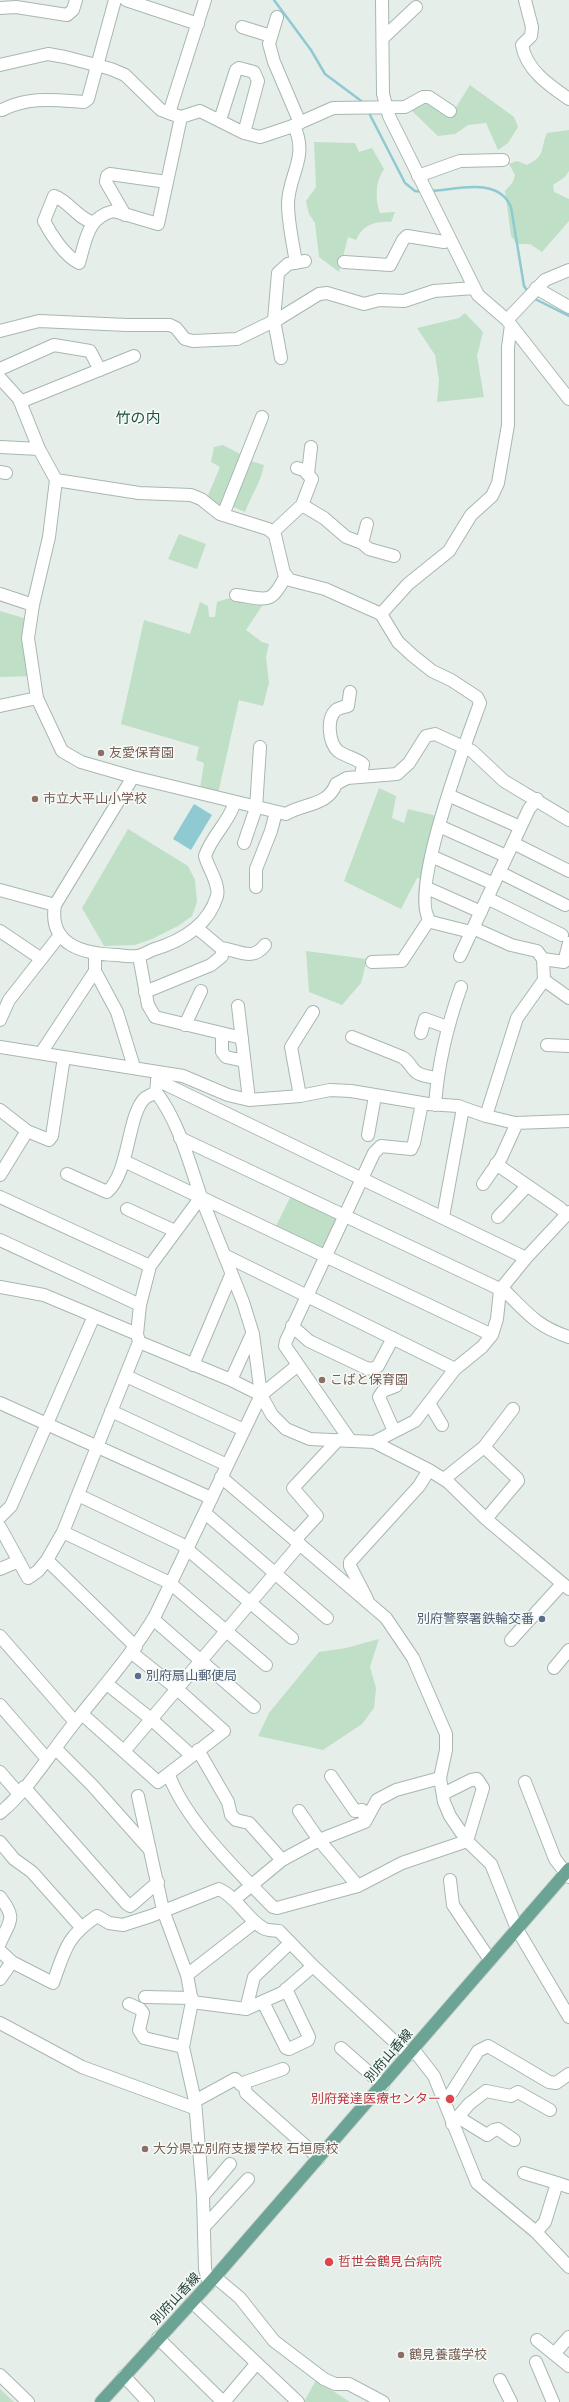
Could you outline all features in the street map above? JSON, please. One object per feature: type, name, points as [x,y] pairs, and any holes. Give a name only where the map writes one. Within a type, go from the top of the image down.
[{"type":"main road","name":"別府山香線","points":[[101,2402],[212,2280],[517,1929],[568,1873]]},
{"type":"street","points":[[0,8],[15,4],[67,16],[73,10],[76,0]]},
{"type":"street","points":[[2,110],[31,101],[86,101],[115,0]]},
{"type":"street","points":[[126,0],[198,24]]},
{"type":"street","points":[[92,222],[79,263],[73,260],[44,221],[54,196],[64,199],[87,221],[92,222],[114,211],[158,224],[166,182],[175,115],[205,0]]},
{"type":"street","points":[[382,0],[385,106],[474,288],[480,297],[509,322],[569,399]]},
{"type":"street","points":[[525,0],[532,27],[531,36],[522,45],[523,52],[539,77],[569,99]]},
{"type":"street","points":[[383,38],[416,8]]},
{"type":"street","points":[[277,17],[269,44],[274,62],[297,124],[300,138],[288,203],[300,262],[288,264],[278,274],[274,320],[281,358]]},
{"type":"street","points":[[242,27],[271,36]]},
{"type":"street","points":[[0,64],[48,54],[97,65],[125,75],[161,110],[175,115],[200,111],[244,133],[260,137],[297,124],[333,108],[385,106],[404,107],[423,97],[429,97],[450,111]]},
{"type":"street","points":[[220,120],[236,70],[239,68],[254,72],[258,81],[244,133]]},
{"type":"street","points":[[418,176],[460,161],[503,160]]},
{"type":"street","points":[[125,215],[106,182],[107,176],[110,174],[166,182]]},
{"type":"street","points":[[344,262],[390,265],[402,240],[407,236],[444,242],[450,240]]},
{"type":"street","points":[[380,614],[408,584],[449,551],[471,515],[492,496],[498,483],[508,424],[509,322],[536,288],[550,277],[569,270]]},
{"type":"street","points":[[0,332],[39,321],[127,325],[170,324],[176,328],[185,339],[193,342],[237,339],[319,294],[327,293],[364,304],[379,300],[404,301],[434,291],[474,288]]},
{"type":"street","points":[[536,288],[569,307]]},
{"type":"street","points":[[0,369],[54,345],[90,351],[100,370]]},
{"type":"street","points":[[20,402],[134,356]]},
{"type":"street","points":[[0,378],[7,384],[20,402],[39,449],[56,480],[49,537],[33,605],[28,638],[36,698],[62,752],[81,762],[133,777],[256,808],[286,814],[297,808],[327,799],[333,793],[336,784],[347,778],[397,774],[409,763],[421,742],[430,734],[440,735],[464,747],[484,761],[504,781],[537,799],[559,816],[569,820]]},
{"type":"street","points":[[224,515],[262,417]]},
{"type":"street","points":[[0,447],[39,449]]},
{"type":"street","points":[[273,532],[302,505],[312,479],[302,471],[311,447]]},
{"type":"street","points":[[56,480],[139,493],[191,495],[201,499],[214,511],[273,532]]},
{"type":"street","points":[[302,505],[324,518],[346,537],[362,543],[369,549],[394,556]]},
{"type":"street","points":[[362,543],[367,524]]},
{"type":"street","points":[[273,532],[286,575],[298,583],[325,589],[380,614],[398,642],[412,655],[432,671],[451,680],[480,700],[448,794],[431,856],[426,905],[429,920],[402,961],[372,962]]},
{"type":"street","points":[[236,595],[266,599],[273,597],[286,575]]},
{"type":"street","points":[[0,594],[33,605]]},
{"type":"street","points":[[350,692],[348,706],[337,710],[334,714],[331,737],[334,747],[339,752],[364,764],[361,776]]},
{"type":"street","points":[[0,706],[36,698]]},
{"type":"street","points":[[244,844],[256,808],[260,747]]},
{"type":"street","points":[[133,777],[55,905],[54,912],[60,935],[71,946],[95,954],[139,956],[172,944],[197,928],[208,914],[217,895],[216,885],[205,856],[209,843],[230,817],[235,802]]},
{"type":"street","points":[[448,794],[520,827]]},
{"type":"street","points":[[460,956],[520,827],[529,809],[537,799]]},
{"type":"street","points":[[256,888],[256,869],[271,831],[276,812]]},
{"type":"street","points":[[438,826],[506,856]]},
{"type":"street","points":[[513,843],[569,871]]},
{"type":"street","points":[[431,856],[494,884]]},
{"type":"street","points":[[499,872],[565,905]]},
{"type":"street","points":[[428,888],[480,912]]},
{"type":"street","points":[[0,890],[55,905]]},
{"type":"street","points":[[487,898],[566,939],[564,962],[543,959]]},
{"type":"street","points":[[429,920],[435,924],[472,930],[511,945],[537,951],[543,959],[544,980],[517,1018],[486,1116]]},
{"type":"street","points":[[197,928],[221,948],[252,955],[258,953],[266,945]]},
{"type":"street","points":[[0,931],[40,958]]},
{"type":"street","points":[[0,1020],[5,997],[60,935]]},
{"type":"street","points":[[146,992],[211,965],[222,956],[221,948]]},
{"type":"street","points":[[95,954],[95,970],[117,1012],[134,1067]]},
{"type":"street","points":[[139,956],[148,1005],[155,1017],[242,1038]]},
{"type":"street","points":[[41,1053],[95,970]]},
{"type":"street","points":[[544,980],[569,998]]},
{"type":"street","points":[[435,1104],[437,1078],[447,1027],[461,987]]},
{"type":"street","points":[[186,1025],[201,991]]},
{"type":"street","points":[[238,1006],[249,1100]]},
{"type":"street","points":[[300,1096],[291,1047],[313,1012]]},
{"type":"street","points":[[421,1032],[425,1019],[447,1027]]},
{"type":"street","points":[[222,1034],[222,1052],[226,1057],[244,1061]]},
{"type":"street","points":[[352,1037],[402,1057],[410,1061],[414,1070],[419,1073],[437,1078]]},
{"type":"street","points":[[546,1045],[569,1046]]},
{"type":"street","points":[[0,1047],[134,1067],[158,1077],[526,1258]]},
{"type":"street","points":[[0,1110],[27,1132],[49,1140],[52,1136],[64,1057]]},
{"type":"street","points":[[158,1077],[183,1076],[228,1095],[249,1100],[300,1096],[330,1090],[463,1108],[486,1116],[517,1123],[569,1121]]},
{"type":"street","points":[[158,1077],[156,1092],[164,1103],[180,1138],[201,1197],[243,1302],[253,1334],[261,1395],[272,1415],[286,1429],[310,1440],[374,1442],[429,1470],[444,1479],[486,1519],[566,1586],[511,1640]]},
{"type":"street","points":[[67,1174],[107,1192],[112,1188],[124,1161],[138,1111],[145,1098],[156,1092]]},
{"type":"street","points":[[368,1135],[375,1096]]},
{"type":"street","points":[[344,1440],[285,1346],[292,1326],[346,1215],[361,1178],[378,1148],[410,1149],[414,1143],[422,1103]]},
{"type":"street","points":[[443,1217],[463,1108]]},
{"type":"street","points":[[483,1184],[496,1164],[517,1123]]},
{"type":"street","points":[[0,1175],[27,1132]]},
{"type":"street","points":[[180,1138],[346,1215],[506,1292],[538,1324],[552,1332],[569,1337]]},
{"type":"street","points":[[124,1161],[492,1335]]},
{"type":"street","points":[[374,1442],[415,1421],[455,1369],[482,1347],[492,1335],[498,1319],[500,1290],[526,1258],[568,1213],[496,1164]]},
{"type":"street","points":[[498,1217],[527,1186]]},
{"type":"street","points":[[0,1197],[150,1266]]},
{"type":"street","points":[[0,1527],[28,1578],[38,1571],[47,1560],[63,1532],[126,1376],[138,1338],[140,1305],[150,1266],[201,1197]]},
{"type":"street","points":[[127,1209],[175,1231]]},
{"type":"street","points":[[1,1243],[140,1305]]},
{"type":"street","points":[[224,1255],[455,1369]]},
{"type":"street","points":[[193,1365],[231,1275]]},
{"type":"street","points":[[0,1287],[44,1295],[94,1316],[193,1365],[231,1380],[261,1395]]},
{"type":"street","points":[[0,1517],[11,1506],[48,1425],[94,1316]]},
{"type":"street","points":[[292,1326],[309,1341],[366,1368],[373,1369],[378,1366],[392,1338]]},
{"type":"street","points":[[231,1380],[253,1334]]},
{"type":"street","points":[[0,1813],[48,1760],[79,1718],[134,1650],[153,1619],[261,1395],[298,1365]]},
{"type":"street","points":[[126,1376],[244,1430]]},
{"type":"street","points":[[394,1431],[379,1397],[383,1391],[396,1386]]},
{"type":"street","points":[[0,1403],[211,1498]]},
{"type":"street","points":[[429,1403],[442,1425]]},
{"type":"street","points":[[444,1479],[484,1447],[513,1409]]},
{"type":"street","points":[[111,1411],[227,1465]]},
{"type":"street","points":[[125,1750],[176,1688],[227,1632],[276,1573],[317,1516],[293,1488],[344,1440]]},
{"type":"street","points":[[484,1447],[517,1478],[518,1481],[486,1519]]},
{"type":"street","points":[[369,1602],[350,1566],[350,1562],[419,1486],[429,1470]]},
{"type":"street","points":[[221,1477],[386,1618],[413,1658],[429,1691],[446,1734],[446,1750],[440,1778],[450,1816],[467,1842],[491,1864],[517,1929],[566,2006],[569,2017]]},
{"type":"street","points":[[78,1495],[188,1548],[292,1638]]},
{"type":"street","points":[[205,1513],[276,1573],[326,1618]]},
{"type":"street","points":[[63,1532],[170,1583],[266,1665]]},
{"type":"street","points":[[0,1636],[79,1718],[125,1750],[158,1782],[224,1731],[134,1650],[47,1560]]},
{"type":"street","points":[[0,1569],[19,1561]]},
{"type":"street","points":[[153,1619],[254,1707]]},
{"type":"street","points":[[554,1668],[569,1650]]},
{"type":"street","points":[[107,1684],[195,1753],[228,1802],[231,1815],[236,1820],[249,1823],[282,1860]]},
{"type":"street","points":[[0,1705],[48,1760]]},
{"type":"street","points":[[56,1749],[92,1785],[150,1850]]},
{"type":"street","points":[[0,1772],[21,1790],[127,1904],[130,1906],[158,1882]]},
{"type":"street","points":[[169,1775],[175,1792],[189,1811],[251,1885],[273,1907],[278,1908],[358,1886],[402,1863],[467,1842]]},
{"type":"street","points":[[331,1776],[355,1811],[362,1810],[366,1819]]},
{"type":"street","points":[[235,1899],[282,1860],[319,1840],[364,1822],[377,1800],[396,1790],[440,1778]]},
{"type":"street","points":[[443,1794],[471,1780],[477,1779],[482,1784],[483,1788],[467,1842]]},
{"type":"street","points":[[525,1782],[555,1859],[568,1873]]},
{"type":"street","points":[[138,1796],[163,1910],[187,1975],[192,2000],[183,2047],[194,2104],[203,2196],[205,2269],[212,2280],[240,2298],[274,2342],[324,2379],[335,2384],[349,2384],[383,2402]]},
{"type":"street","points":[[298,1811],[319,1840],[358,1886]]},
{"type":"street","points":[[0,1842],[14,1859],[32,1872],[81,1927]]},
{"type":"street","points":[[450,1880],[455,1909],[490,1960]]},
{"type":"street","points":[[0,1951],[12,1962],[53,1983],[67,1943],[81,1927],[97,1916],[110,1922],[123,1925],[219,1888],[235,1899],[255,1922],[265,1929],[279,1931],[313,1966],[411,2052],[452,2092],[469,2104]]},
{"type":"street","points":[[0,1897],[11,1911],[12,1917],[0,1943]]},
{"type":"street","points":[[187,1975],[255,1922]]},
{"type":"street","points":[[246,2009],[254,1977],[290,1943]]},
{"type":"street","points":[[0,1979],[12,1962]]},
{"type":"street","points":[[145,1997],[192,2000],[246,2009],[263,2002],[286,1989],[313,1966]]},
{"type":"street","points":[[263,2002],[286,2048],[289,2049],[308,2040],[310,2037],[286,1989]]},
{"type":"street","points":[[129,2004],[140,2009],[143,2013],[139,2030],[144,2038],[183,2047]]},
{"type":"street","points":[[0,2023],[82,2067],[194,2104],[235,2079],[246,2093],[319,2158]]},
{"type":"street","points":[[452,2092],[478,2051],[488,2046],[549,2082],[556,2083],[569,2074]]},
{"type":"street","points":[[341,2048],[383,2085]]},
{"type":"street","points":[[240,2084],[283,2069]]},
{"type":"street","points":[[434,2076],[455,2121],[477,2183],[536,2232],[569,2267]]},
{"type":"street","points":[[455,2121],[469,2104],[486,2091],[511,2096],[518,2092],[550,2110]]},
{"type":"street","points":[[455,2121],[487,2135],[494,2130],[498,2130],[514,2140]]},
{"type":"street","points":[[203,2196],[230,2164]]},
{"type":"street","points":[[524,2173],[569,2187]]},
{"type":"street","points":[[204,2227],[248,2179]]},
{"type":"street","points":[[536,2232],[546,2222],[557,2183]]},
{"type":"street","points":[[192,2302],[298,2402]]},
{"type":"street","points":[[554,2354],[569,2337]]},
{"type":"street","points":[[158,2338],[223,2402],[256,2364]]},
{"type":"street","points":[[537,2340],[569,2366]]},
{"type":"street","points":[[536,2362],[554,2402]]},
{"type":"street","points":[[0,2375],[28,2402]]},
{"type":"street","points":[[124,2376],[148,2402]]},
{"type":"street","points":[[500,2380],[511,2402]]},
{"type":"green space","points":[[470,85],[514,117],[518,127],[508,143],[498,150],[486,123],[468,125],[455,134],[438,136],[409,108],[424,99],[451,115]]},
{"type":"green space","points":[[569,130],[569,171],[565,177],[553,185],[554,192],[569,199],[569,221],[542,252],[530,244],[517,244],[511,236],[505,191],[513,182],[515,175],[509,164],[517,161],[527,165],[533,162],[542,152],[547,133]]},
{"type":"green space","points":[[314,142],[355,143],[359,152],[372,148],[384,169],[377,185],[377,202],[380,213],[395,212],[391,222],[374,223],[366,227],[356,240],[348,237],[339,272],[319,257],[315,223],[309,214],[306,201],[316,187]]},
{"type":"green space","points":[[465,313],[483,332],[477,356],[484,397],[437,402],[439,380],[435,355],[417,328],[459,318]]},
{"type":"green space","points":[[223,445],[240,454],[242,458],[221,510],[207,498],[220,467],[211,462],[214,447]]},
{"type":"green space","points":[[248,460],[264,465],[263,471],[245,512],[231,506]]},
{"type":"green space","points":[[179,534],[206,544],[197,569],[168,559]]},
{"type":"green space","points":[[233,597],[264,603],[246,630],[262,642],[269,644],[266,657],[269,683],[263,706],[239,700],[218,794],[200,789],[204,763],[196,760],[199,747],[121,724],[144,620],[190,634],[200,602],[208,606],[209,617],[215,617],[217,602]]},
{"type":"green space","points":[[0,611],[27,619],[30,676],[0,677]]},
{"type":"green space","points":[[379,788],[396,796],[392,818],[404,823],[408,809],[437,816],[424,879],[417,878],[401,909],[344,881]]},
{"type":"green space","points":[[128,829],[188,866],[195,880],[197,902],[192,916],[178,926],[152,939],[135,945],[104,946],[82,908]]},
{"type":"green space","points":[[306,951],[367,959],[361,983],[342,1005],[309,992]]},
{"type":"green space","points":[[293,1192],[343,1216],[325,1252],[275,1228]]},
{"type":"green space","points":[[379,1639],[370,1667],[376,1688],[374,1708],[362,1724],[323,1750],[258,1736],[269,1713],[319,1652],[346,1648]]},
{"type":"green space","points":[[316,2380],[350,2402],[304,2402]]},
{"type":"green space","points":[[0,2389],[14,2402],[0,2402]]},
{"type":"water","points":[[194,804],[212,815],[191,850],[173,839]]},
{"type":"waterway","points":[[274,0],[311,50],[325,74],[364,103]]},
{"type":"waterway","points":[[368,111],[405,183],[415,191],[423,192]]},
{"type":"waterway","points":[[430,191],[475,187],[497,191],[505,197],[511,207],[524,286],[529,293]]},
{"type":"waterway","points":[[533,298],[569,316]]},
{"type":"place","name":"友愛保育園","points":[[101,753]]},
{"type":"place","name":"市立大平山小学校","points":[[35,799]]},
{"type":"place","name":"こばと保育園","points":[[322,1380]]},
{"type":"place","name":"別府警察署鉄輪交番","points":[[542,1619]]},
{"type":"place","name":"別府扇山郵便局","points":[[138,1676]]},
{"type":"place","name":"別府発達医療センター","points":[[450,2099]]},
{"type":"place","name":"大分県立別府支援学校 石垣原校","points":[[145,2149]]},
{"type":"place","name":"哲世会鶴見台病院","points":[[329,2262]]},
{"type":"place","name":"鶴見養護学校","points":[[401,2355]]},
{"type":"district","name":"竹の内","points":[[138,419]]}]
